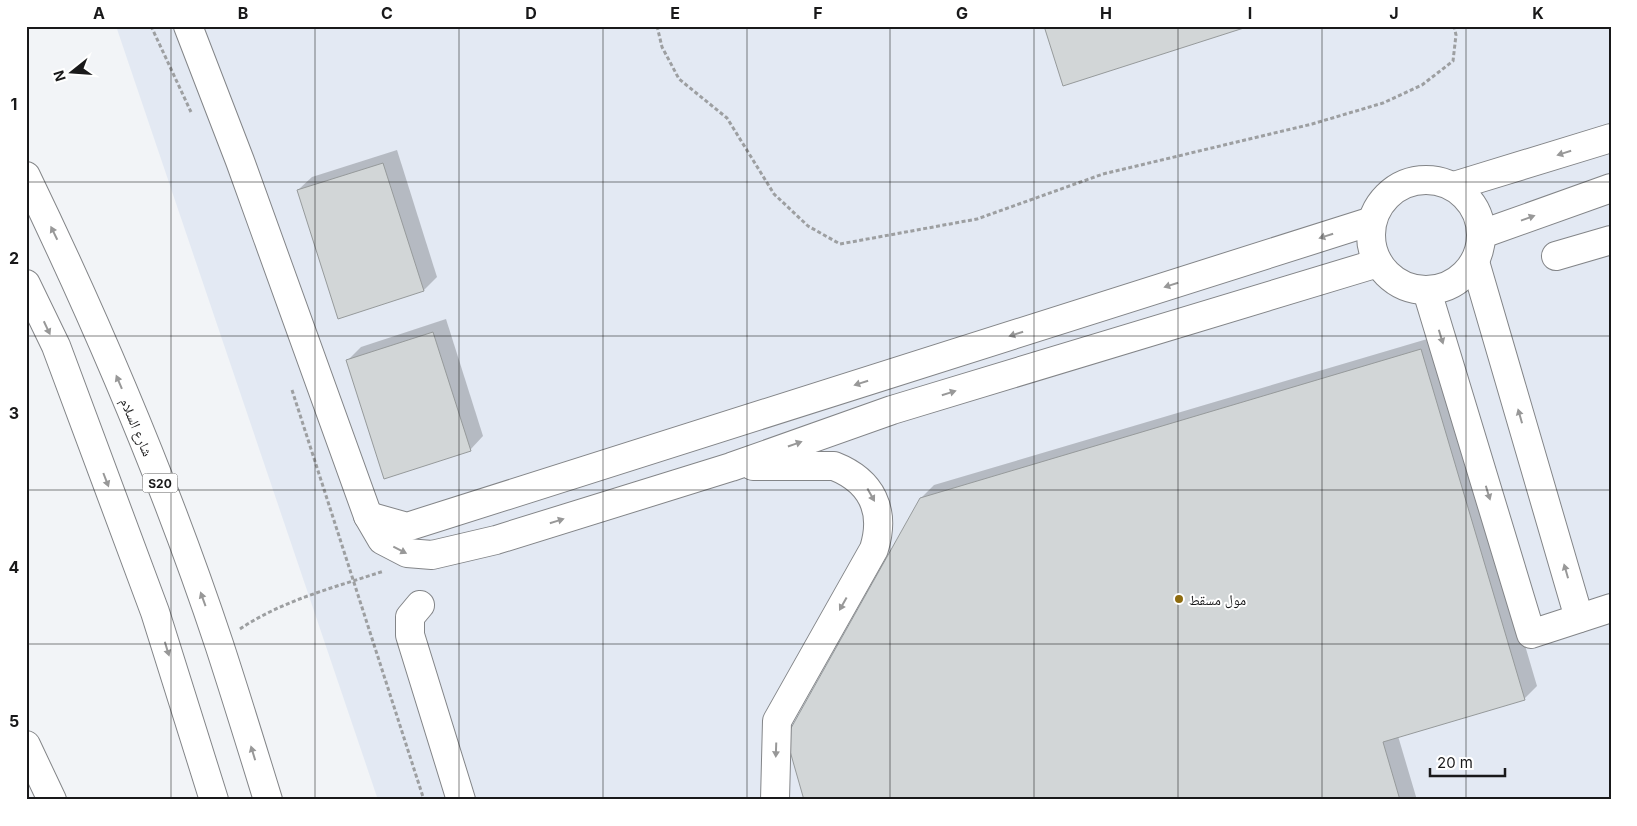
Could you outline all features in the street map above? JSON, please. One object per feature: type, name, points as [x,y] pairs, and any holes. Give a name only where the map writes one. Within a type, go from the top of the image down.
[{"type":"main road","points":[[194,28],[368,516],[382,540],[407,553],[432,555],[496,540],[731,467],[892,410],[1378,263]]},
{"type":"main road","points":[[1454,186],[1611,138]]},
{"type":"main road","name":"شارع السلام","points":[[26,176],[72,270],[160,480],[219,644],[268,800]]},
{"type":"main road","points":[[1426,179],[1454,186],[1474,206],[1480,220],[1482,234],[1480,249],[1475,262],[1466,274],[1455,283],[1441,289],[1427,291],[1412,289],[1399,283],[1378,263],[1373,249],[1372,221],[1378,207],[1387,196],[1411,181],[1426,179]]},
{"type":"main road","points":[[1482,234],[1611,188]]},
{"type":"main road","points":[[368,516],[407,527],[1372,221]]},
{"type":"main road","points":[[1556,256],[1611,240]]},
{"type":"main road","points":[[1475,262],[1579,618]]},
{"type":"main road","points":[[26,284],[56,346],[155,612],[214,800]]},
{"type":"main road","points":[[1427,291],[1531,634],[1611,608]]},
{"type":"main road","points":[[731,467],[834,466],[856,476],[865,485],[876,506],[879,520],[878,535],[874,549],[777,721],[774,800]]},
{"type":"main road","points":[[420,605],[410,617],[410,635],[461,800]]},
{"type":"main road","points":[[26,745],[52,800]]},
{"type":"path","points":[[152,26],[191,113]]},
{"type":"path","points":[[657,26],[662,47],[679,80],[727,118],[774,194],[808,226],[840,244],[977,219],[1103,174],[1312,124],[1382,104],[1422,85],[1453,61],[1456,35],[1454,26]]},
{"type":"path","points":[[290,384],[424,800]]},
{"type":"path","points":[[219,644],[266,614],[292,602],[389,570]]},
{"type":"shaded area","points":[[116,26],[1611,26],[1611,800],[378,800]]},
{"type":"building","points":[[1044,26],[1250,26],[1063,86]]},
{"type":"building","points":[[383,163],[424,291],[338,319],[297,190]]},
{"type":"building","points":[[433,332],[471,451],[384,479],[346,360]]},
{"type":"building","name":"مول مسقط","points":[[1421,349],[1525,700],[1383,742],[1400,800],[804,800],[786,737],[920,498]]},
{"type":"place","name":"مول مسقط","points":[[1179,599]]}]
